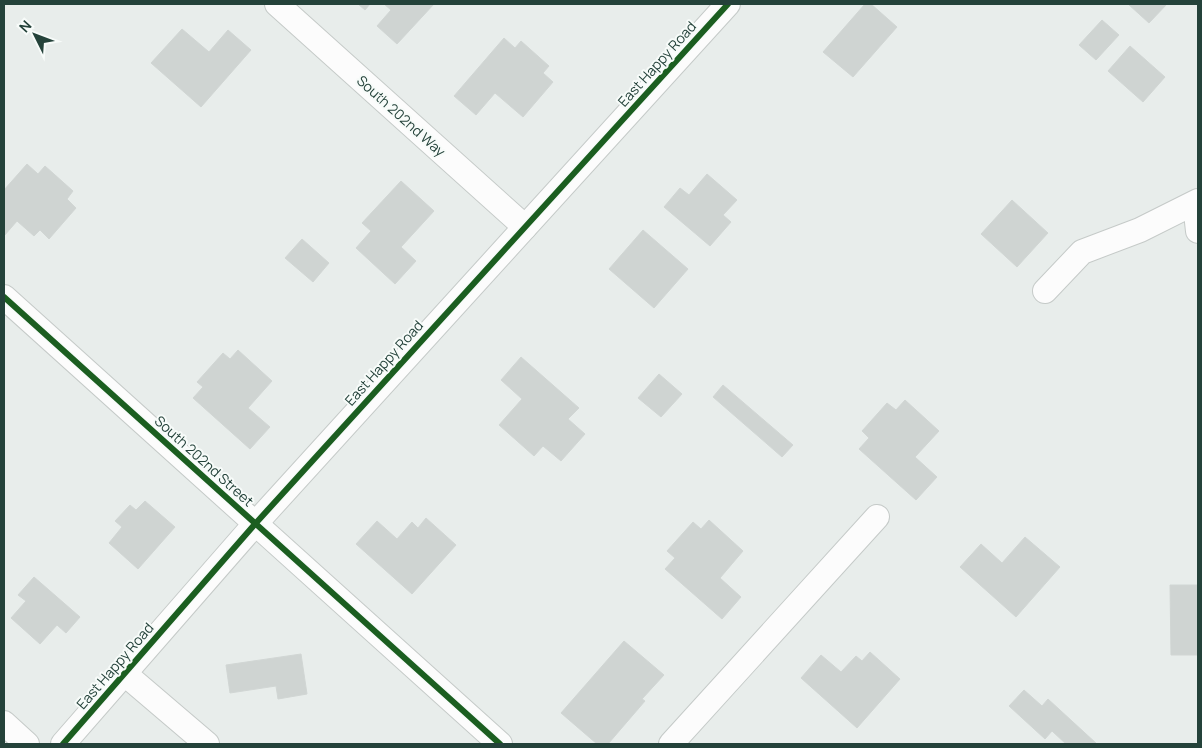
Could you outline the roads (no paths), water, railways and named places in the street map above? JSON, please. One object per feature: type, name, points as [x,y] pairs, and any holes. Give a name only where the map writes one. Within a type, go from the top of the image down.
[{"type":"street","name":"South 202nd Way","points":[[276,4],[525,227]]},
{"type":"street","name":"East Happy Road","points":[[63,744],[255,524],[728,4]]},
{"type":"street","points":[[1045,291],[1082,252],[1140,230],[1198,201]]},
{"type":"street","points":[[1198,205],[1196,213],[1198,231]]},
{"type":"street","name":"South 202nd Street","points":[[4,297],[500,744]]},
{"type":"street","points":[[671,744],[877,517]]},
{"type":"street","points":[[125,674],[207,744]]},
{"type":"street","points":[[4,723],[28,744]]}]
